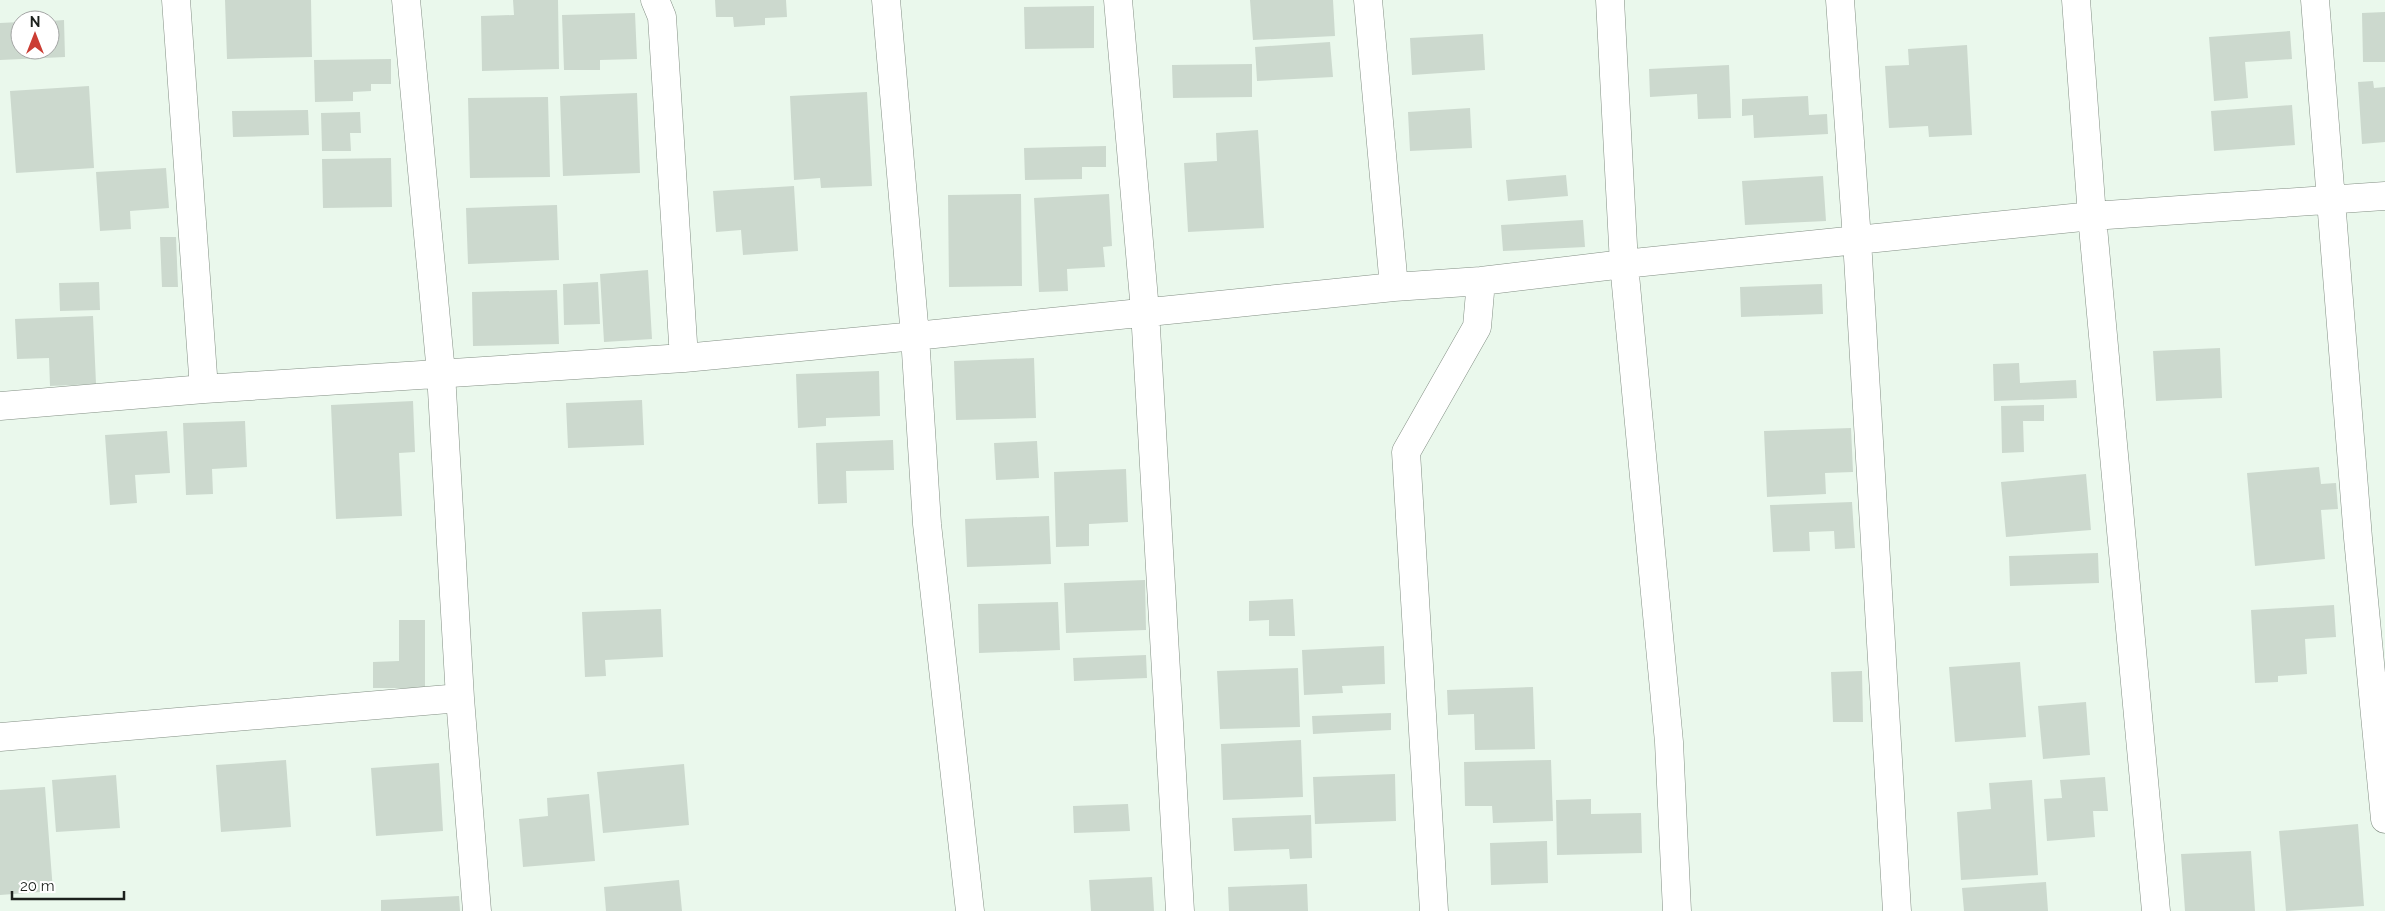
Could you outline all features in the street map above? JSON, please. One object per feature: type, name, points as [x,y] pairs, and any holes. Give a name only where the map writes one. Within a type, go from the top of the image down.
[{"type":"street","points":[[176,0],[204,389]]},
{"type":"street","points":[[406,0],[441,372],[460,698],[477,911]]},
{"type":"street","points":[[655,0],[662,17],[684,358]]},
{"type":"street","points":[[886,0],[915,336],[927,524],[970,911]]},
{"type":"street","points":[[1118,0],[1146,311],[1180,911]]},
{"type":"street","points":[[1368,0],[1394,287]]},
{"type":"street","points":[[1610,0],[1624,264],[1669,742],[1677,911]]},
{"type":"street","points":[[1840,0],[1897,911]]},
{"type":"street","points":[[2076,0],[2092,216],[2156,911]]},
{"type":"street","points":[[2315,0],[2329,199],[2358,538],[2385,819]]},
{"type":"street","points":[[0,406],[441,372],[684,358],[1394,287],[1481,281],[1624,264],[2092,216],[2385,196]]},
{"type":"street","points":[[1434,911],[1406,452],[1477,327],[1481,281]]},
{"type":"street","points":[[0,737],[460,698]]},
{"type":"building","points":[[225,0],[311,0],[312,57],[227,59]]},
{"type":"building","points":[[513,0],[558,0],[559,69],[482,71],[481,16],[514,15]]},
{"type":"building","points":[[715,0],[786,0],[787,17],[765,18],[765,25],[734,27],[733,17],[716,17]]},
{"type":"building","points":[[1250,0],[1333,0],[1335,36],[1253,40]]},
{"type":"building","points":[[1094,6],[1094,48],[1025,49],[1024,7]]},
{"type":"building","points":[[2385,12],[2385,62],[2363,62],[2362,13]]},
{"type":"building","points":[[635,13],[637,59],[600,60],[600,70],[564,70],[562,15]]},
{"type":"building","points":[[60,20],[64,20],[65,57],[60,57]]},
{"type":"building","points":[[10,22],[10,60],[0,60],[0,23]]},
{"type":"building","points":[[2290,31],[2292,59],[2245,62],[2248,98],[2214,101],[2209,37]]},
{"type":"building","points":[[1483,34],[1485,70],[1412,75],[1410,38]]},
{"type":"building","points":[[1330,42],[1333,77],[1257,81],[1255,47]]},
{"type":"building","points":[[1967,45],[1972,135],[1929,137],[1928,126],[1889,128],[1885,66],[1909,65],[1908,49]]},
{"type":"building","points":[[391,59],[391,84],[371,84],[371,91],[353,92],[353,101],[315,102],[314,60]]},
{"type":"building","points":[[1252,64],[1252,97],[1173,98],[1172,65]]},
{"type":"building","points":[[1729,65],[1731,118],[1698,119],[1697,94],[1650,97],[1649,69]]},
{"type":"building","points":[[2373,81],[2374,88],[2385,87],[2385,142],[2362,144],[2358,82]]},
{"type":"building","points":[[89,86],[94,168],[16,173],[10,91]]},
{"type":"building","points":[[867,92],[872,186],[821,188],[820,178],[794,180],[790,96]]},
{"type":"building","points":[[637,93],[640,173],[563,176],[560,96]]},
{"type":"building","points":[[1808,96],[1809,115],[1827,114],[1828,134],[1754,138],[1753,115],[1742,116],[1742,99]]},
{"type":"building","points":[[548,97],[550,177],[470,178],[468,98]]},
{"type":"building","points":[[2292,105],[2295,145],[2214,151],[2211,111]]},
{"type":"building","points":[[1470,108],[1472,148],[1410,151],[1408,112]]},
{"type":"building","points":[[308,110],[309,135],[233,137],[232,111]]},
{"type":"building","points":[[360,112],[361,133],[350,133],[351,151],[322,151],[321,113]]},
{"type":"building","points":[[1258,130],[1264,228],[1188,232],[1184,163],[1217,161],[1216,133]]},
{"type":"building","points":[[1106,146],[1106,167],[1082,167],[1082,179],[1025,180],[1024,148]]},
{"type":"building","points":[[391,158],[392,207],[323,208],[322,159]]},
{"type":"building","points":[[166,168],[169,208],[130,211],[131,229],[100,231],[96,172]]},
{"type":"building","points":[[1566,175],[1568,196],[1508,201],[1506,180]]},
{"type":"building","points":[[1823,176],[1826,221],[1745,225],[1742,181]]},
{"type":"building","points":[[794,186],[798,251],[743,255],[741,230],[716,232],[713,191]]},
{"type":"building","points":[[1021,194],[1022,286],[949,287],[948,195]]},
{"type":"building","points":[[1109,194],[1112,246],[1103,247],[1105,267],[1067,269],[1068,291],[1039,292],[1034,198]]},
{"type":"building","points":[[557,205],[559,260],[468,264],[466,208]]},
{"type":"building","points":[[1583,220],[1585,247],[1503,251],[1501,225]]},
{"type":"building","points":[[160,237],[176,237],[178,287],[162,287]]},
{"type":"building","points":[[648,270],[652,339],[604,342],[600,274]]},
{"type":"building","points":[[99,282],[100,310],[60,311],[59,283]]},
{"type":"building","points":[[598,282],[600,324],[564,325],[563,284]]},
{"type":"building","points":[[1822,284],[1823,314],[1741,317],[1740,287]]},
{"type":"building","points":[[557,290],[559,344],[473,346],[472,292]]},
{"type":"building","points":[[93,316],[96,384],[50,386],[49,358],[17,359],[15,319]]},
{"type":"building","points":[[2220,348],[2222,398],[2156,401],[2153,351]]},
{"type":"building","points":[[1034,358],[1036,418],[956,420],[954,361]]},
{"type":"building","points":[[2019,363],[2020,383],[2076,380],[2077,398],[1994,401],[1993,364]]},
{"type":"building","points":[[879,371],[880,416],[826,418],[826,426],[798,428],[796,374]]},
{"type":"building","points":[[642,400],[644,445],[568,448],[566,403]]},
{"type":"building","points":[[413,401],[415,452],[399,453],[402,516],[336,519],[331,405]]},
{"type":"building","points":[[2044,405],[2044,421],[2023,421],[2024,452],[2002,453],[2001,406]]},
{"type":"building","points":[[245,421],[247,467],[212,469],[213,494],[186,495],[183,423]]},
{"type":"building","points":[[1851,428],[1853,472],[1825,473],[1826,494],[1767,497],[1764,431]]},
{"type":"building","points":[[167,431],[170,473],[135,475],[137,503],[110,505],[105,435]]},
{"type":"building","points":[[893,440],[894,470],[846,471],[847,503],[818,504],[816,443]]},
{"type":"building","points":[[1037,441],[1039,478],[996,480],[994,443]]},
{"type":"building","points":[[2319,467],[2321,484],[2336,483],[2338,509],[2321,510],[2325,559],[2255,566],[2247,473]]},
{"type":"building","points":[[1126,469],[1128,522],[1089,524],[1089,546],[1056,547],[1054,472]]},
{"type":"building","points":[[2086,474],[2091,530],[2006,537],[2001,482]]},
{"type":"building","points":[[1852,502],[1855,548],[1835,549],[1834,531],[1809,532],[1810,551],[1773,552],[1770,505]]},
{"type":"building","points":[[1049,516],[1051,564],[967,567],[965,519]]},
{"type":"building","points":[[2098,553],[2099,583],[2010,586],[2009,556]]},
{"type":"building","points":[[1145,580],[1146,630],[1066,633],[1064,583]]},
{"type":"building","points":[[1293,599],[1295,636],[1269,636],[1269,620],[1249,621],[1249,601]]},
{"type":"building","points":[[1058,602],[1060,650],[979,653],[978,604]]},
{"type":"building","points":[[2334,605],[2336,637],[2305,639],[2307,674],[2278,676],[2278,682],[2255,683],[2251,610]]},
{"type":"building","points":[[661,609],[663,657],[605,660],[606,676],[585,677],[582,612]]},
{"type":"building","points":[[399,620],[425,620],[425,688],[373,688],[373,662],[399,661]]},
{"type":"building","points":[[1384,646],[1385,684],[1342,686],[1343,693],[1304,695],[1302,650]]},
{"type":"building","points":[[1146,655],[1147,678],[1074,681],[1073,658]]},
{"type":"building","points":[[2020,662],[2026,737],[1955,742],[1949,667]]},
{"type":"building","points":[[1298,668],[1300,727],[1220,729],[1217,671]]},
{"type":"building","points":[[1862,671],[1863,722],[1833,722],[1831,672]]},
{"type":"building","points":[[1533,687],[1535,749],[1475,750],[1474,714],[1448,715],[1447,690]]},
{"type":"building","points":[[2086,702],[2090,755],[2043,759],[2038,706]]},
{"type":"building","points":[[1391,713],[1391,730],[1313,734],[1312,716]]},
{"type":"building","points":[[1301,740],[1303,797],[1223,800],[1221,744]]},
{"type":"building","points":[[286,760],[291,827],[221,832],[216,765]]},
{"type":"building","points":[[1551,760],[1553,821],[1493,823],[1492,806],[1465,806],[1464,762]]},
{"type":"building","points":[[439,763],[443,831],[376,836],[371,768]]},
{"type":"building","points":[[684,764],[689,825],[603,833],[597,772]]},
{"type":"building","points":[[1395,774],[1396,821],[1315,824],[1313,777]]},
{"type":"building","points":[[116,775],[120,828],[56,832],[52,780]]},
{"type":"building","points":[[2105,777],[2108,811],[2093,811],[2095,837],[2047,841],[2044,799],[2062,798],[2060,780]]},
{"type":"building","points":[[2032,780],[2038,875],[1961,880],[1957,812],[1991,809],[1989,783]]},
{"type":"building","points":[[45,787],[53,891],[0,895],[0,790]]},
{"type":"building","points":[[589,794],[595,861],[523,867],[519,819],[548,816],[547,798]]},
{"type":"building","points":[[1591,799],[1591,814],[1641,813],[1642,853],[1557,855],[1556,800]]},
{"type":"building","points":[[1128,804],[1130,831],[1074,833],[1073,806]]},
{"type":"building","points":[[1311,815],[1312,858],[1290,859],[1289,849],[1234,851],[1232,818]]},
{"type":"building","points":[[2358,824],[2364,906],[2286,911],[2279,831]]},
{"type":"building","points":[[1547,841],[1548,883],[1491,885],[1490,843]]},
{"type":"building","points":[[2251,851],[2255,911],[2185,911],[2181,854]]},
{"type":"building","points":[[1152,877],[1154,911],[1091,911],[1089,880]]},
{"type":"building","points":[[679,880],[682,911],[606,911],[604,887]]},
{"type":"building","points":[[2046,882],[2048,911],[1964,911],[1962,888]]},
{"type":"building","points":[[1307,884],[1308,911],[1229,911],[1228,887]]},
{"type":"building","points":[[459,896],[460,911],[381,911],[381,900]]}]
